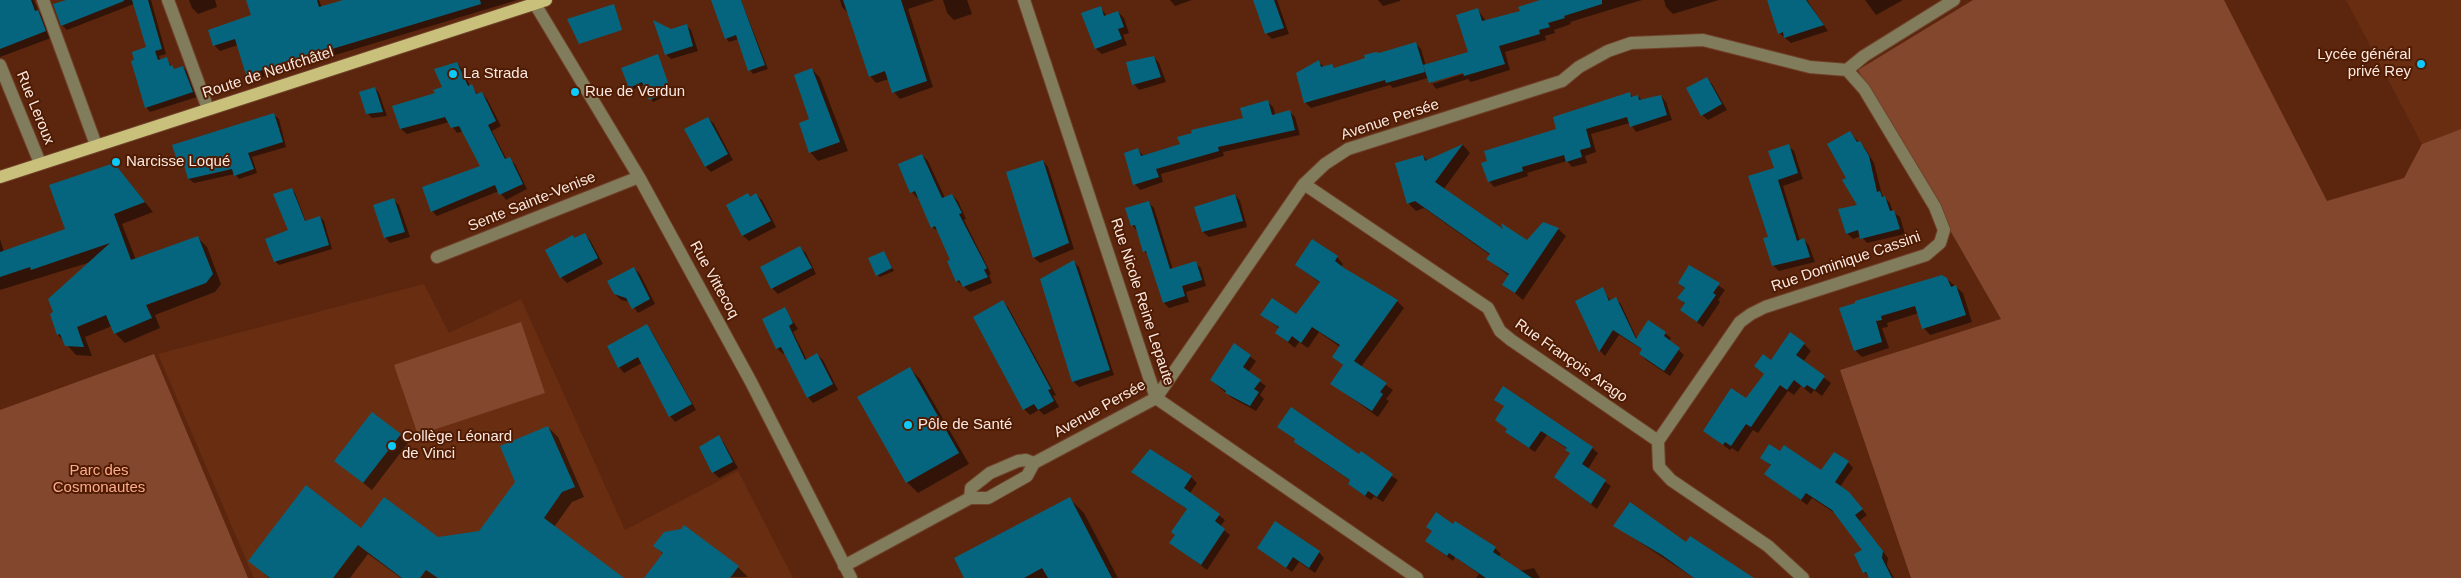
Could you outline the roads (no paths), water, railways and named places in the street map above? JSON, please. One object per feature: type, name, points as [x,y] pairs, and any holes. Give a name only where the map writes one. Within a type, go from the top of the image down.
[{"type":"main road","name":"Route de Neufchâtel","points":[[0,177],[540,2]]},
{"type":"street","points":[[43,0],[96,145]]},
{"type":"street","points":[[168,0],[208,109]]},
{"type":"street","name":"Rue Nicole Reine Lepaute","points":[[1024,0],[1156,398],[1417,578]]},
{"type":"street","points":[[1847,70],[1864,56],[1954,0]]},
{"type":"street","name":"Rue Vittecoq","points":[[540,2],[639,177],[751,382],[851,578]]},
{"type":"street","name":"Avenue Persée","points":[[844,566],[970,498],[988,498],[1026,476],[1034,464],[1156,398],[1304,184],[1325,164],[1348,149],[1562,81],[1579,67],[1608,51],[1632,43],[1704,40],[1810,67],[1847,70]]},
{"type":"street","name":"Rue Leroux","points":[[0,65],[40,163]]},
{"type":"street","name":"Rue Dominique Cassini","points":[[1658,441],[1740,322],[1751,314],[1765,307],[1926,255],[1940,244],[1944,230],[1935,207],[1868,95],[1847,70]]},
{"type":"street","name":"Sente Sainte-Venise","points":[[437,257],[639,177]]},
{"type":"street","name":"Rue François Arago","points":[[1304,184],[1488,308],[1500,331],[1511,340],[1658,441]]},
{"type":"street","points":[[1658,441],[1659,466],[1670,480],[1768,546],[1803,578]]},
{"type":"street","name":"Avenue Persée","points":[[970,498],[971,488],[990,473],[1018,461],[1026,460],[1034,464]]},
{"type":"place","name":"Lycée général privé Rey","points":[[2421,64]]},
{"type":"place","name":"La Strada","points":[[453,74]]},
{"type":"place","name":"Rue de Verdun","points":[[575,92]]},
{"type":"place","name":"Narcisse Loqué","points":[[116,162]]},
{"type":"place","name":"Pôle de Santé","points":[[908,425]]},
{"type":"place","name":"Collège Léonard de Vinci","points":[[392,446]]},
{"type":"park label","name":"Parc des Cosmonautes","points":[[99,480]]}]
